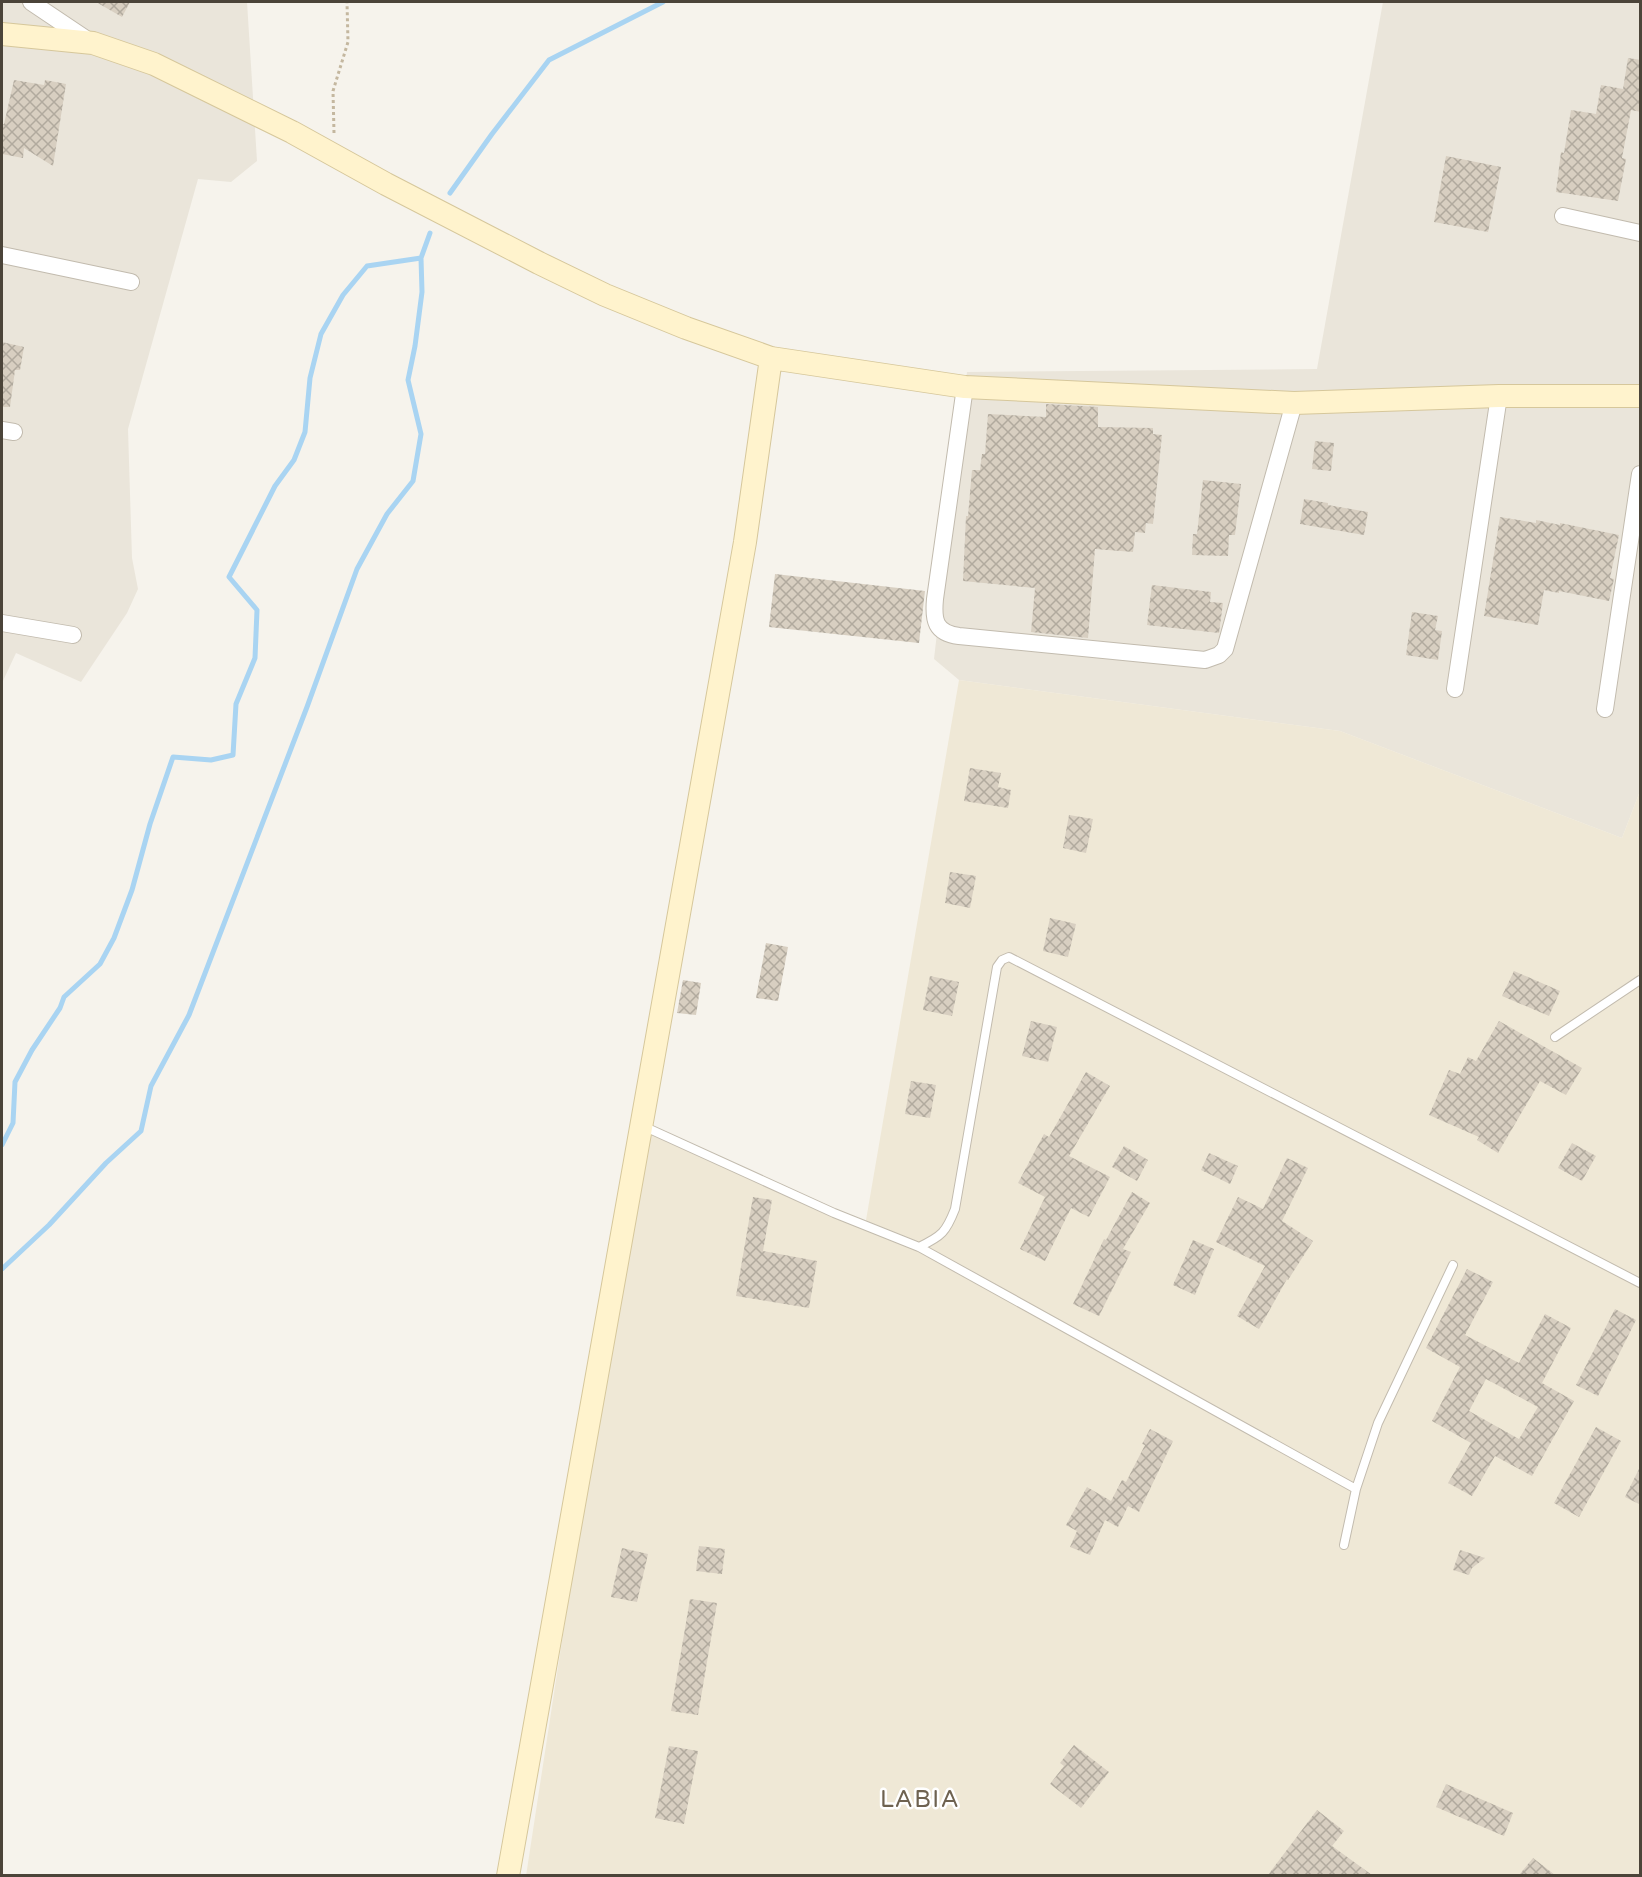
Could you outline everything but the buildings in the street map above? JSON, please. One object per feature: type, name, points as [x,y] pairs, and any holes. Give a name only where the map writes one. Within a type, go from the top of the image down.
[{"type":"street","points":[[31,2],[93,43]]},
{"type":"street","points":[[2,34],[93,43],[154,64],[281,126],[417,200],[605,295],[686,328],[771,358],[965,387],[1294,403],[1499,396],[1641,396]]},
{"type":"street","points":[[1563,216],[1641,233]]},
{"type":"street","points":[[2,255],[131,282]]},
{"type":"street","points":[[508,1875],[745,542],[771,358]]},
{"type":"street","points":[[965,387],[935,599],[936,624],[942,631],[959,636],[1205,660],[1219,655],[1225,649],[1294,403]]},
{"type":"street","points":[[1455,689],[1499,396]]},
{"type":"street","points":[[1605,709],[1641,474]]},
{"type":"street","points":[[2,623],[73,635]]},
{"type":"lane","points":[[920,1247],[935,1239],[948,1228],[956,1209],[997,967],[1002,960],[1009,957],[1641,1283]]},
{"type":"lane","points":[[1555,1037],[1641,980]]},
{"type":"lane","points":[[641,1125],[834,1213],[920,1247],[1356,1489]]},
{"type":"lane","points":[[1344,1545],[1356,1489],[1378,1423],[1453,1265]]},
{"type":"path","points":[[333,155],[333,92],[348,42],[347,2]]},
{"type":"shaded area","points":[[2,2],[247,2],[257,161],[231,182],[198,179],[128,429],[132,558],[138,589],[127,613],[81,682],[16,653],[2,683]]},
{"type":"shaded area","points":[[1383,2],[1640,2],[1640,791],[1622,838],[1340,731],[959,680],[934,659],[967,372],[1317,369]]},
{"type":"shaded area","points":[[959,680],[1340,731],[1622,838],[1640,791],[1640,1875],[526,1876],[641,1125],[865,1226]]},
{"type":"waterway","points":[[450,193],[549,60],[663,2]]},
{"type":"waterway","points":[[2,1269],[49,1225],[106,1163],[141,1131],[151,1086],[189,1015],[307,707],[357,569],[387,514],[413,481],[421,434],[408,380],[422,292],[421,258],[430,233]]},
{"type":"waterway","points":[[2,1145],[13,1123],[15,1082],[32,1050],[60,1008],[64,997],[100,964],[114,938],[132,890],[150,824],[173,757],[211,760],[233,755],[236,704],[255,658],[257,610],[229,577],[275,486],[294,460],[305,432],[310,378],[321,334],[343,295],[367,266],[421,258]]},
{"type":"district","name":"LABIA","points":[[920,1799]]}]
